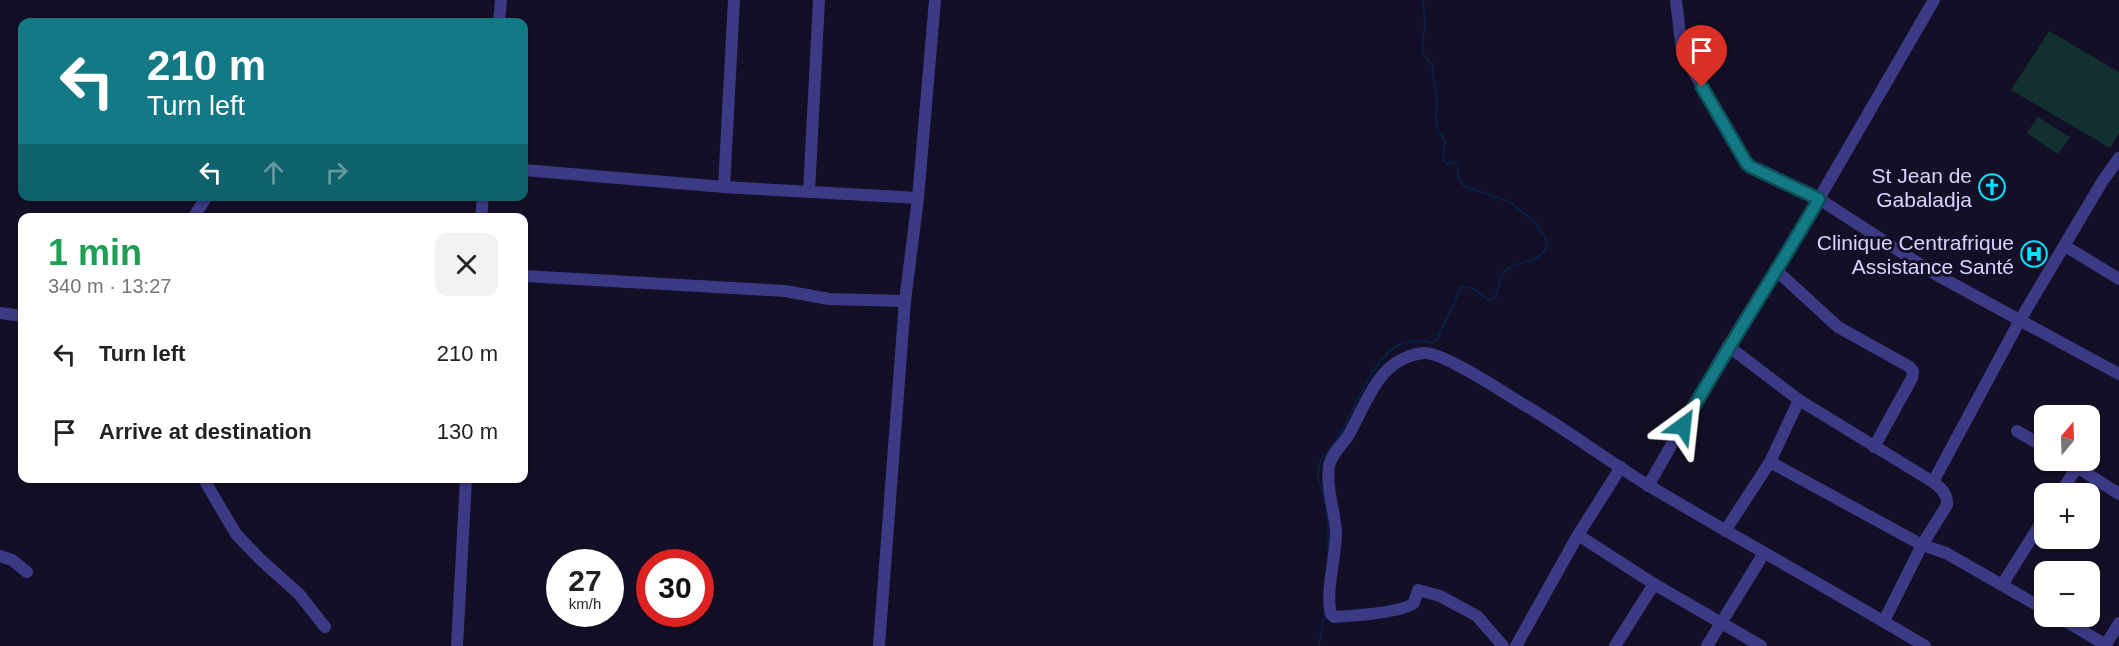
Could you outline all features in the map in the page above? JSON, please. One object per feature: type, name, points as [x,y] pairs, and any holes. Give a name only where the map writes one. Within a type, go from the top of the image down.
[{"type":"street","points":[[499,18],[501,0]]},
{"type":"street","points":[[724,187],[734,0]]},
{"type":"street","points":[[809,192],[819,0]]},
{"type":"street","points":[[879,646],[905,301],[918,198],[935,0]]},
{"type":"street","points":[[1676,0],[1682,51],[1743,159],[1751,167],[1819,199],[1935,274],[2119,374]]},
{"type":"street","points":[[1648,486],[1728,346],[1777,272],[1934,0]]},
{"type":"street","points":[[1933,482],[2020,320],[2102,182],[2119,158]]},
{"type":"street","points":[[528,170],[724,187],[918,198]]},
{"type":"street","points":[[2065,246],[2119,279]]},
{"type":"street","points":[[1777,272],[1838,327],[1910,367],[1913,371],[1912,378],[1874,447]]},
{"type":"street","points":[[528,276],[785,291],[830,299],[905,301]]},
{"type":"street","points":[[0,313],[18,315]]},
{"type":"street","points":[[1728,346],[1799,400],[1933,482],[1945,493],[1947,505],[1922,545],[1884,621]]},
{"type":"street","points":[[1503,646],[1477,616],[1430,592],[1418,590],[1414,603],[1400,609],[1334,617],[1331,614],[1332,567],[1336,534],[1328,495],[1329,466],[1363,404],[1397,360],[1424,352],[1448,360],[1535,411],[1648,486],[1925,646]]},
{"type":"street","points":[[1725,531],[1770,462],[1799,400]]},
{"type":"street","points":[[2017,431],[2034,441]]},
{"type":"street","points":[[1770,462],[1922,545],[1946,553],[2034,603]]},
{"type":"street","points":[[1516,646],[1578,535],[1621,467]]},
{"type":"street","points":[[2083,471],[2119,494]]},
{"type":"street","points":[[206,483],[236,534],[299,594],[325,627]]},
{"type":"street","points":[[457,646],[466,483]]},
{"type":"street","points":[[2002,585],[2034,534]]},
{"type":"street","points":[[1578,535],[1654,584],[1761,646]]},
{"type":"street","points":[[1707,646],[1764,553]]},
{"type":"street","points":[[0,556],[12,560],[27,572]]},
{"type":"street","points":[[1615,646],[1654,584]]},
{"type":"street","points":[[2076,627],[2106,645],[2119,623]]},
{"type":"green space","points":[[2049,31],[2119,72],[2119,133],[2110,148],[2011,90]]},
{"type":"green space","points":[[2038,117],[2070,137],[2058,154],[2027,133]]},
{"type":"waterway","points":[[1328,556],[1327,515],[1319,481],[1319,463],[1337,439],[1372,373],[1383,358],[1397,346],[1412,341],[1431,343],[1437,340],[1461,287],[1472,289],[1488,300],[1495,298],[1505,271],[1540,256],[1548,243],[1535,222],[1510,202],[1464,186],[1458,179],[1458,164],[1455,162],[1448,164],[1443,160],[1445,140],[1438,131],[1436,120],[1437,102],[1432,64],[1424,55],[1422,48],[1425,24],[1423,0]]},
{"type":"waterway","points":[[1319,646],[1325,610]]},
{"type":"place","name":"St Jean de Gabaladja","points":[[1992,187]]},
{"type":"place","name":"Clinique Centrafrique Assistance Santé","points":[[2034,254]]},
{"type":"route","points":[[1683,426],[1728,346],[1777,272],[1819,199],[1747,164],[1702,87]]}]
